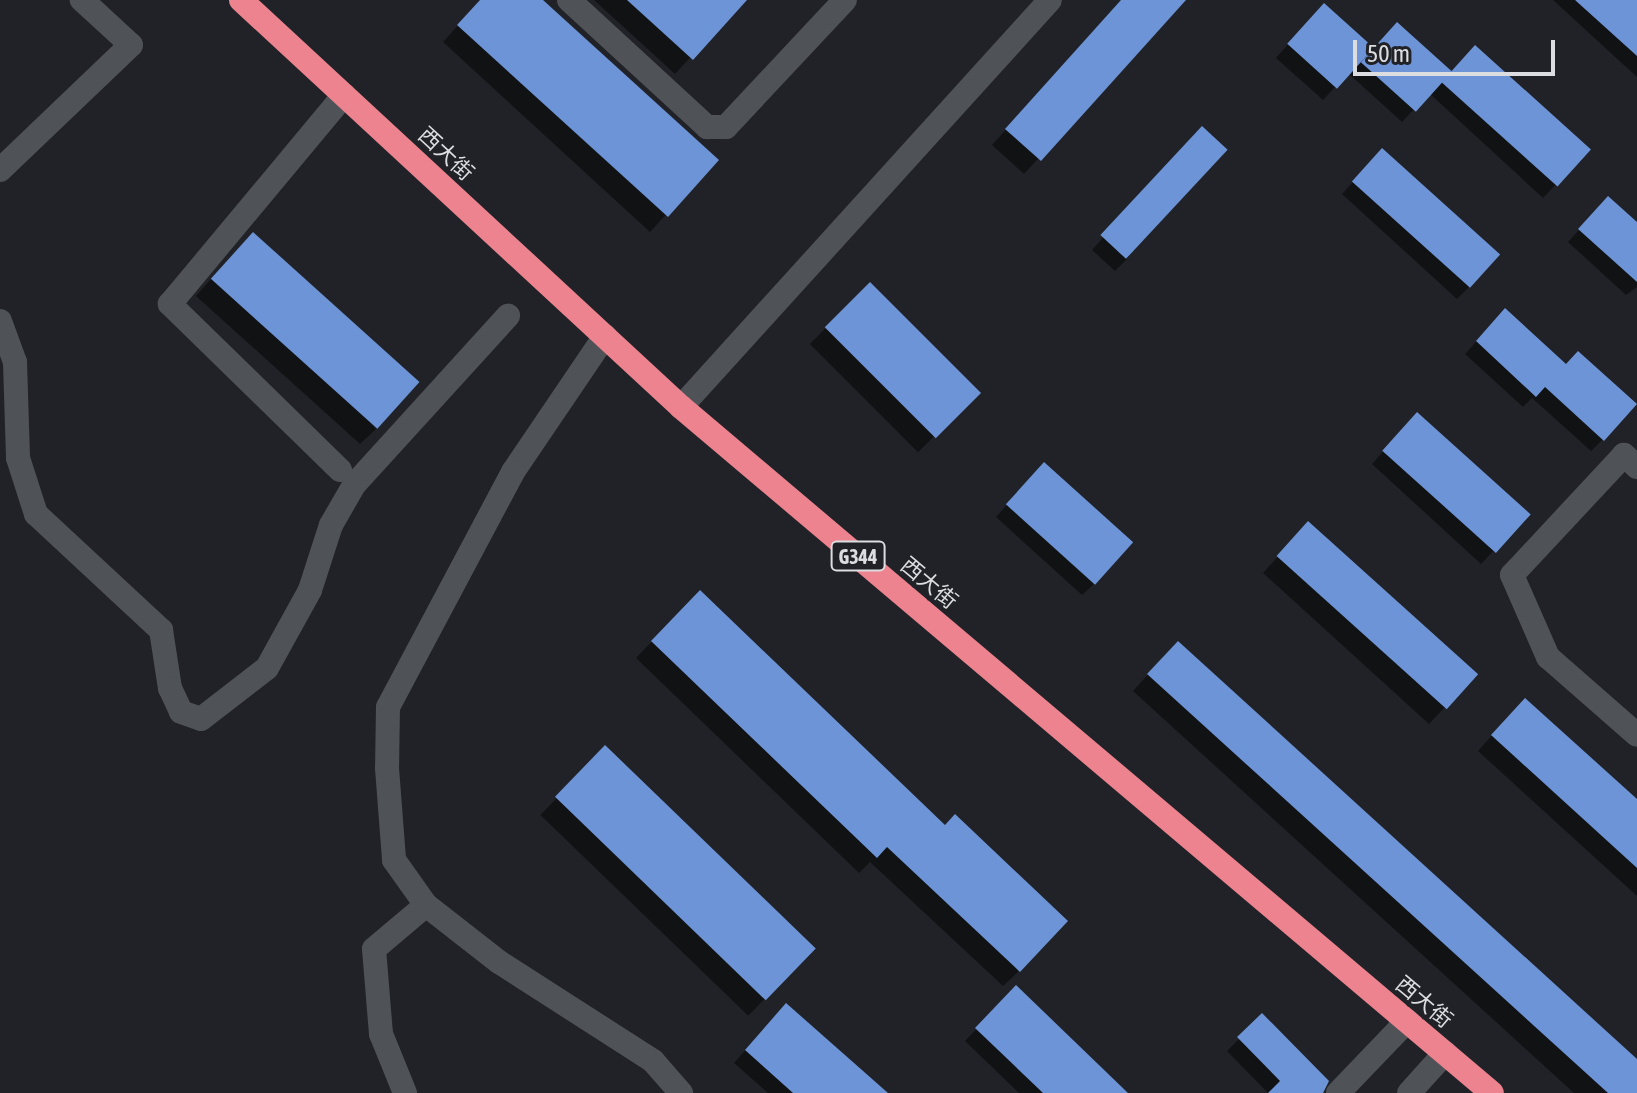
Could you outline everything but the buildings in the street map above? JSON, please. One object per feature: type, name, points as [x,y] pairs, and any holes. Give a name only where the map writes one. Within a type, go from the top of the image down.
[{"type":"highway","name":"西大街","points":[[241,0],[681,407],[1492,1093]]},
{"type":"street","points":[[0,170],[131,45],[82,0]]},
{"type":"street","points":[[569,0],[707,127],[726,127],[845,0]]},
{"type":"street","points":[[681,407],[1050,0]]},
{"type":"street","points":[[340,470],[170,304],[344,95]]},
{"type":"street","points":[[0,321],[15,362],[18,458],[36,514],[161,630],[170,688],[181,712],[201,719],[267,668],[310,590],[331,525],[354,485],[508,316]]},
{"type":"street","points":[[605,336],[513,472],[388,707],[387,768],[394,860],[426,905],[499,962],[653,1061],[681,1093]]},
{"type":"street","points":[[1633,454],[1512,575],[1548,657],[1637,735]]},
{"type":"street","points":[[405,1093],[381,1034],[374,949],[426,905]]},
{"type":"street","points":[[1338,1093],[1407,1021]]},
{"type":"street","points":[[1409,1093],[1445,1053]]}]
